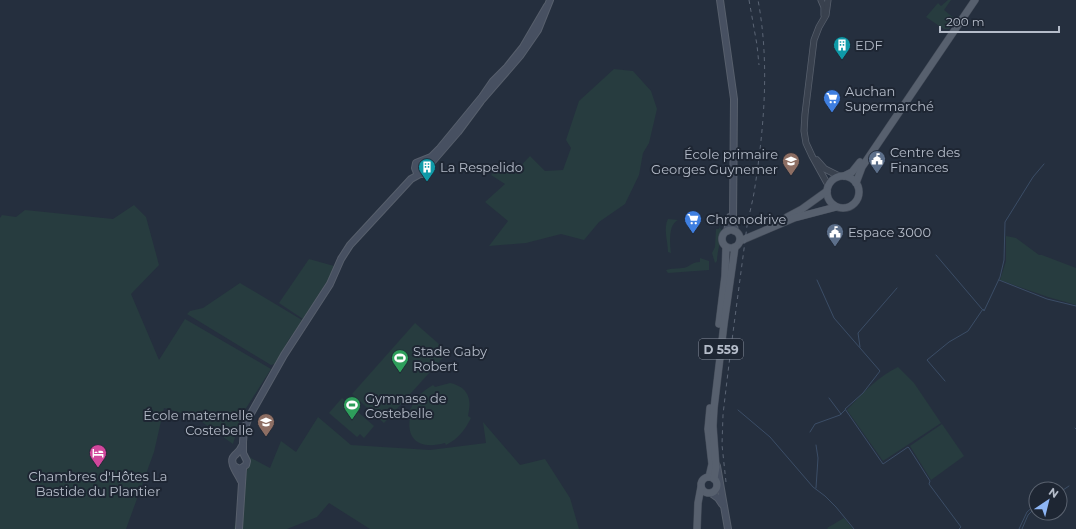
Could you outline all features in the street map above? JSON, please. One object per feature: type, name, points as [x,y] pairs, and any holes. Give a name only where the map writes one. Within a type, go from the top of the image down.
[{"type":"main road","points":[[720,0],[735,114],[733,164],[730,180],[730,217],[735,237],[731,248],[726,247],[723,243],[722,238],[724,233],[735,237],[790,216],[802,209],[828,188],[831,181],[852,172],[971,0]]},
{"type":"main road","points":[[856,183],[862,167],[974,0]]},
{"type":"main road","points":[[411,179],[416,163],[436,153],[482,97],[493,81],[515,57],[529,38],[548,3]]},
{"type":"main road","points":[[239,529],[243,468],[246,462],[243,442],[244,430],[249,417],[293,341],[330,284],[345,252],[356,237],[411,179],[426,172],[481,101],[520,56],[538,30],[548,3]]},
{"type":"main road","points":[[422,160],[427,163],[428,168]]},
{"type":"main road","points":[[415,169],[417,173],[420,174]]},
{"type":"main road","points":[[735,237],[794,218],[836,207],[846,208],[854,203],[857,199],[859,191],[856,183],[849,177],[841,176]]},
{"type":"main road","points":[[828,188],[829,200],[836,207]]},
{"type":"main road","name":"D 559","points":[[711,478],[716,467],[713,426],[714,408],[735,237]]},
{"type":"main road","name":"D 559","points":[[711,478],[712,464],[709,445],[708,418],[725,276],[726,247]]},
{"type":"main road","points":[[242,482],[232,460],[240,451],[243,442]]},
{"type":"main road","points":[[715,450],[728,529]]},
{"type":"main road","points":[[237,454],[241,454],[245,457]]},
{"type":"main road","points":[[234,466],[243,468]]},
{"type":"main road","points":[[697,529],[701,484],[703,480],[711,478],[717,484],[717,488],[723,503]]},
{"type":"main road","points":[[701,484],[704,491],[718,498],[723,503]]},
{"type":"main road","points":[[698,509],[703,499],[717,488]]},
{"type":"street","points":[[824,1],[826,15],[814,40],[805,114],[804,136],[828,188]]},
{"type":"street","points":[[808,95],[808,134],[812,151],[822,166],[841,176]]},
{"type":"green space","points":[[948,0],[951,0],[944,10],[955,19],[949,29],[944,29],[926,17],[938,3],[941,6]]},
{"type":"green space","points":[[614,69],[633,71],[651,91],[657,109],[649,143],[643,153],[639,175],[625,204],[599,222],[584,240],[561,234],[526,243],[489,246],[508,221],[485,202],[505,184],[491,175],[500,165],[514,173],[530,156],[545,171],[563,170],[571,148],[566,140],[579,101]]},
{"type":"green space","points":[[134,205],[146,217],[159,265],[131,294],[159,360],[185,319],[271,369],[241,416],[233,444],[195,417],[164,408],[154,452],[126,529],[0,529],[0,218],[2,215],[16,217],[25,210],[113,219]]},
{"type":"green space","points":[[668,219],[678,220],[675,222],[671,230],[671,253],[668,252],[666,235]]},
{"type":"green space","points":[[719,227],[721,229],[721,237],[717,261],[715,263],[712,253],[715,247],[716,229],[719,229]]},
{"type":"green space","points":[[1006,236],[1016,238],[1039,255],[1076,268],[1076,305],[1000,280],[1006,261]]},
{"type":"green space","points":[[700,258],[709,261],[709,270],[668,273],[666,270],[685,268],[694,263],[700,262]]},
{"type":"green space","points":[[309,259],[334,266],[329,278],[303,319],[279,303]]},
{"type":"green space","points":[[240,283],[302,320],[275,364],[271,365],[187,314],[190,311],[203,308]]},
{"type":"green space","name":"Stade Gaby Robert","points":[[415,323],[448,352],[384,423],[352,394]]},
{"type":"green space","points":[[898,367],[914,383],[941,423],[883,461],[847,410],[871,386]]},
{"type":"green space","points":[[450,383],[461,388],[468,395],[470,405],[468,416],[471,418],[461,434],[446,445],[445,443],[436,445],[421,444],[412,436],[409,422],[411,413],[409,412],[419,396],[429,387],[433,385],[435,387]]},
{"type":"green space","name":"Gymnase de Costebelle","points":[[342,398],[374,426],[364,438],[360,434],[357,437],[329,413]]},
{"type":"green space","points":[[318,417],[351,445],[430,450],[486,443],[483,422],[520,465],[545,459],[570,498],[579,529],[370,529],[329,503],[317,517],[287,529],[234,529],[248,466],[248,455],[270,468],[281,441],[296,452]]},
{"type":"green space","points":[[942,424],[964,456],[931,480],[910,446]]},
{"type":"green space","points":[[844,518],[853,529],[827,528]]},
{"type":"waterway","points":[[945,381],[927,360],[949,342],[968,331],[983,309],[984,311],[1000,277],[1004,260],[1005,222],[1033,177],[1044,164]]},
{"type":"waterway","points":[[936,255],[982,309]]},
{"type":"waterway","points":[[817,280],[834,318],[880,371],[863,393],[845,409],[883,464],[908,447],[909,448],[930,481],[929,484],[961,527],[959,529]]},
{"type":"waterway","points":[[999,280],[1047,299],[1076,306]]},
{"type":"waterway","points":[[860,347],[858,333],[897,288]]},
{"type":"waterway","points":[[829,398],[841,414]]},
{"type":"waterway","points":[[738,410],[770,437],[813,487],[836,507],[854,529]]},
{"type":"waterway","points":[[810,432],[815,424],[840,415],[845,410]]},
{"type":"waterway","points":[[816,445],[818,458],[816,488]]},
{"type":"waterway","points":[[1019,529],[1028,511]]},
{"type":"waterway","points":[[1022,529],[1028,515]]},
{"type":"railway","points":[[749,0],[759,65]]},
{"type":"railway","points":[[726,482],[722,445],[723,415],[747,226],[754,193],[763,121],[765,72],[762,24],[758,0]]},
{"type":"place","name":"EDF","points":[[842,60]]},
{"type":"place","name":"Auchan Supermarché","points":[[832,113]]},
{"type":"place","name":"Centre des Finances","points":[[877,174]]},
{"type":"place","name":"École primaire Georges Guynemer","points":[[791,176]]},
{"type":"place","name":"La Respelido","points":[[427,182]]},
{"type":"place","name":"Chronodrive","points":[[693,234]]},
{"type":"place","name":"Espace 3000","points":[[835,247]]},
{"type":"place","name":"Stade Gaby Robert","points":[[400,373]]},
{"type":"place","name":"Gymnase de Costebelle","points":[[352,420]]},
{"type":"place","name":"École maternelle Costebelle","points":[[266,437]]},
{"type":"place","name":"Chambres d'Hôtes La Bastide du Plantier","points":[[98,468]]}]
